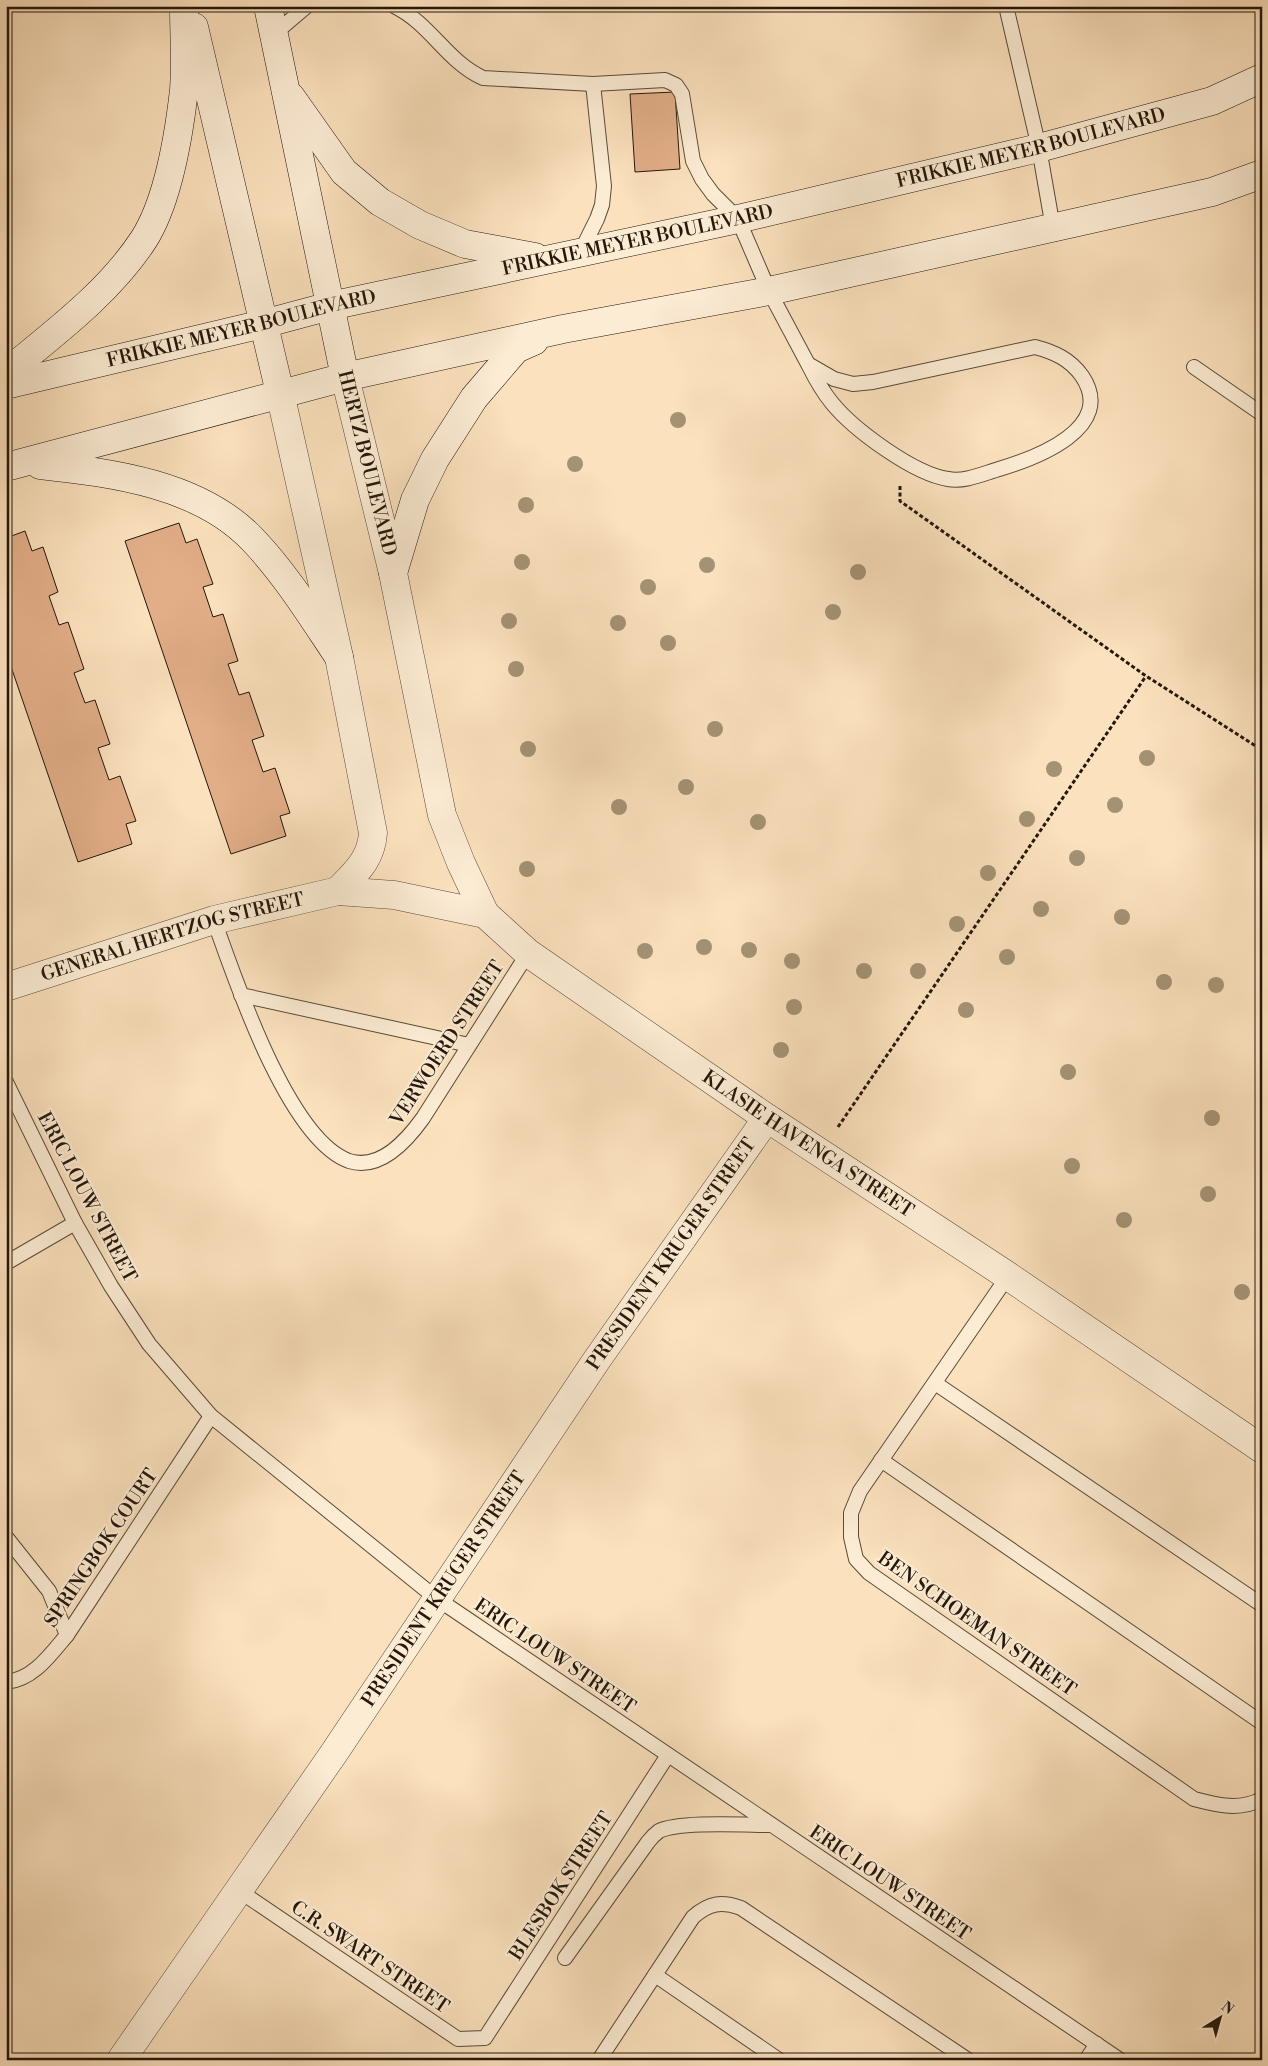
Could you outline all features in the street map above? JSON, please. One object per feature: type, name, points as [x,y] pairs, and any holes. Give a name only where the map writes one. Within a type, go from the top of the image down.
[{"type":"street","points":[[6,373],[72,318],[116,275],[144,238],[162,199],[173,152],[184,88],[184,6]]},
{"type":"street","points":[[190,6],[339,657],[373,833],[372,846],[366,861],[338,891]]},
{"type":"street","name":"HERTZ BOULEVARD","points":[[268,6],[345,377],[393,573],[442,815],[461,863],[485,914]]},
{"type":"street","name":"FRIKKIE MEYER BOULEVARD","points":[[6,385],[263,324],[330,306],[738,219],[1039,148],[1212,101],[1262,78]]},
{"type":"street","points":[[284,88],[344,172],[380,202],[420,225],[465,244],[550,260]]},
{"type":"street","points":[[15,465],[345,377],[563,329],[769,292],[1212,192],[1262,174]]},
{"type":"street","points":[[393,573],[415,500],[435,459],[474,398],[516,349],[563,329]]},
{"type":"street","points":[[15,465],[96,471],[150,482],[185,495],[220,514],[253,540],[284,577],[339,657]]},
{"type":"street","points":[[338,891],[394,895],[485,914]]},
{"type":"street","name":"GENERAL HERTZOG STREET","points":[[6,987],[214,920],[338,891]]},
{"type":"street","name":"KLASIE HAVENGA STREET","points":[[485,914],[528,953],[767,1118],[1008,1276],[1262,1449]]},
{"type":"street","name":"PRESIDENT KRUGER STREET","points":[[121,2060],[334,1753],[596,1360],[767,1118]]},
{"type":"lane","points":[[274,34],[307,6]]},
{"type":"lane","points":[[394,6],[421,23],[456,62],[468,71],[483,78],[593,84],[664,80],[676,85],[682,94],[693,162],[713,194],[738,219],[769,292],[798,350],[819,385],[833,405],[866,434],[907,464],[947,479],[962,480],[1022,462],[1067,440],[1082,425],[1090,410],[1090,396],[1086,383],[1078,370],[1066,359],[1051,351],[1035,347],[873,382],[853,384],[834,379],[808,364]]},
{"type":"lane","points":[[1006,6],[1039,148],[1053,228]]},
{"type":"lane","points":[[580,253],[599,212],[604,186],[593,84]]},
{"type":"lane","points":[[1194,367],[1262,414]]},
{"type":"lane","name":"VERWOERD STREET","points":[[214,920],[260,1042],[298,1112],[330,1150],[351,1161],[370,1161],[395,1151],[409,1137],[528,953]]},
{"type":"lane","points":[[241,995],[469,1045]]},
{"type":"lane","name":"ERIC LOUW STREET","points":[[6,1082],[75,1223],[110,1286],[149,1344],[210,1416],[436,1598],[1120,2060]]},
{"type":"lane","points":[[6,1263],[75,1223]]},
{"type":"lane","name":"BEN SCHOEMAN STREET","points":[[1008,1276],[860,1491],[851,1513],[851,1537],[856,1558],[869,1573],[1194,1798],[1230,1807],[1254,1804],[1262,1799]]},
{"type":"lane","points":[[935,1383],[1262,1605]]},
{"type":"lane","name":"SPRINGBOK COURT","points":[[6,1682],[25,1677],[43,1663],[67,1635],[210,1416]]},
{"type":"lane","points":[[882,1460],[1262,1722]]},
{"type":"lane","points":[[6,1537],[49,1591],[67,1635]]},
{"type":"lane","name":"BLESBOK STREET","points":[[485,2038],[668,1755]]},
{"type":"lane","points":[[565,1958],[648,1842],[658,1832],[687,1826],[772,1825]]},
{"type":"lane","name":"C.R. SWART STREET","points":[[238,1890],[458,2039],[485,2038]]},
{"type":"lane","points":[[604,2058],[693,1917],[703,1908],[715,1903],[727,1903],[741,1908],[968,2060]]},
{"type":"lane","points":[[655,1975],[779,2060]]},
{"type":"lane","points":[[1086,2060],[1097,2044]]},
{"type":"path","points":[[899,458],[900,501],[1146,676],[1262,750]]},
{"type":"path","points":[[821,1152],[1146,676]]},
{"type":"building","points":[[675,92],[680,169],[635,172],[630,94]]},
{"type":"building","points":[[179,523],[186,543],[197,539],[213,584],[203,587],[213,617],[223,614],[238,661],[228,664],[239,695],[249,692],[264,736],[252,740],[263,772],[275,768],[290,813],[280,816],[286,836],[231,854],[125,541]]},
{"type":"building","points":[[25,531],[32,551],[43,547],[58,592],[49,596],[59,625],[68,622],[84,669],[74,673],[85,703],[95,700],[110,744],[98,748],[109,780],[120,776],[136,821],[126,824],[132,844],[78,862],[6,652],[6,538]]}]
